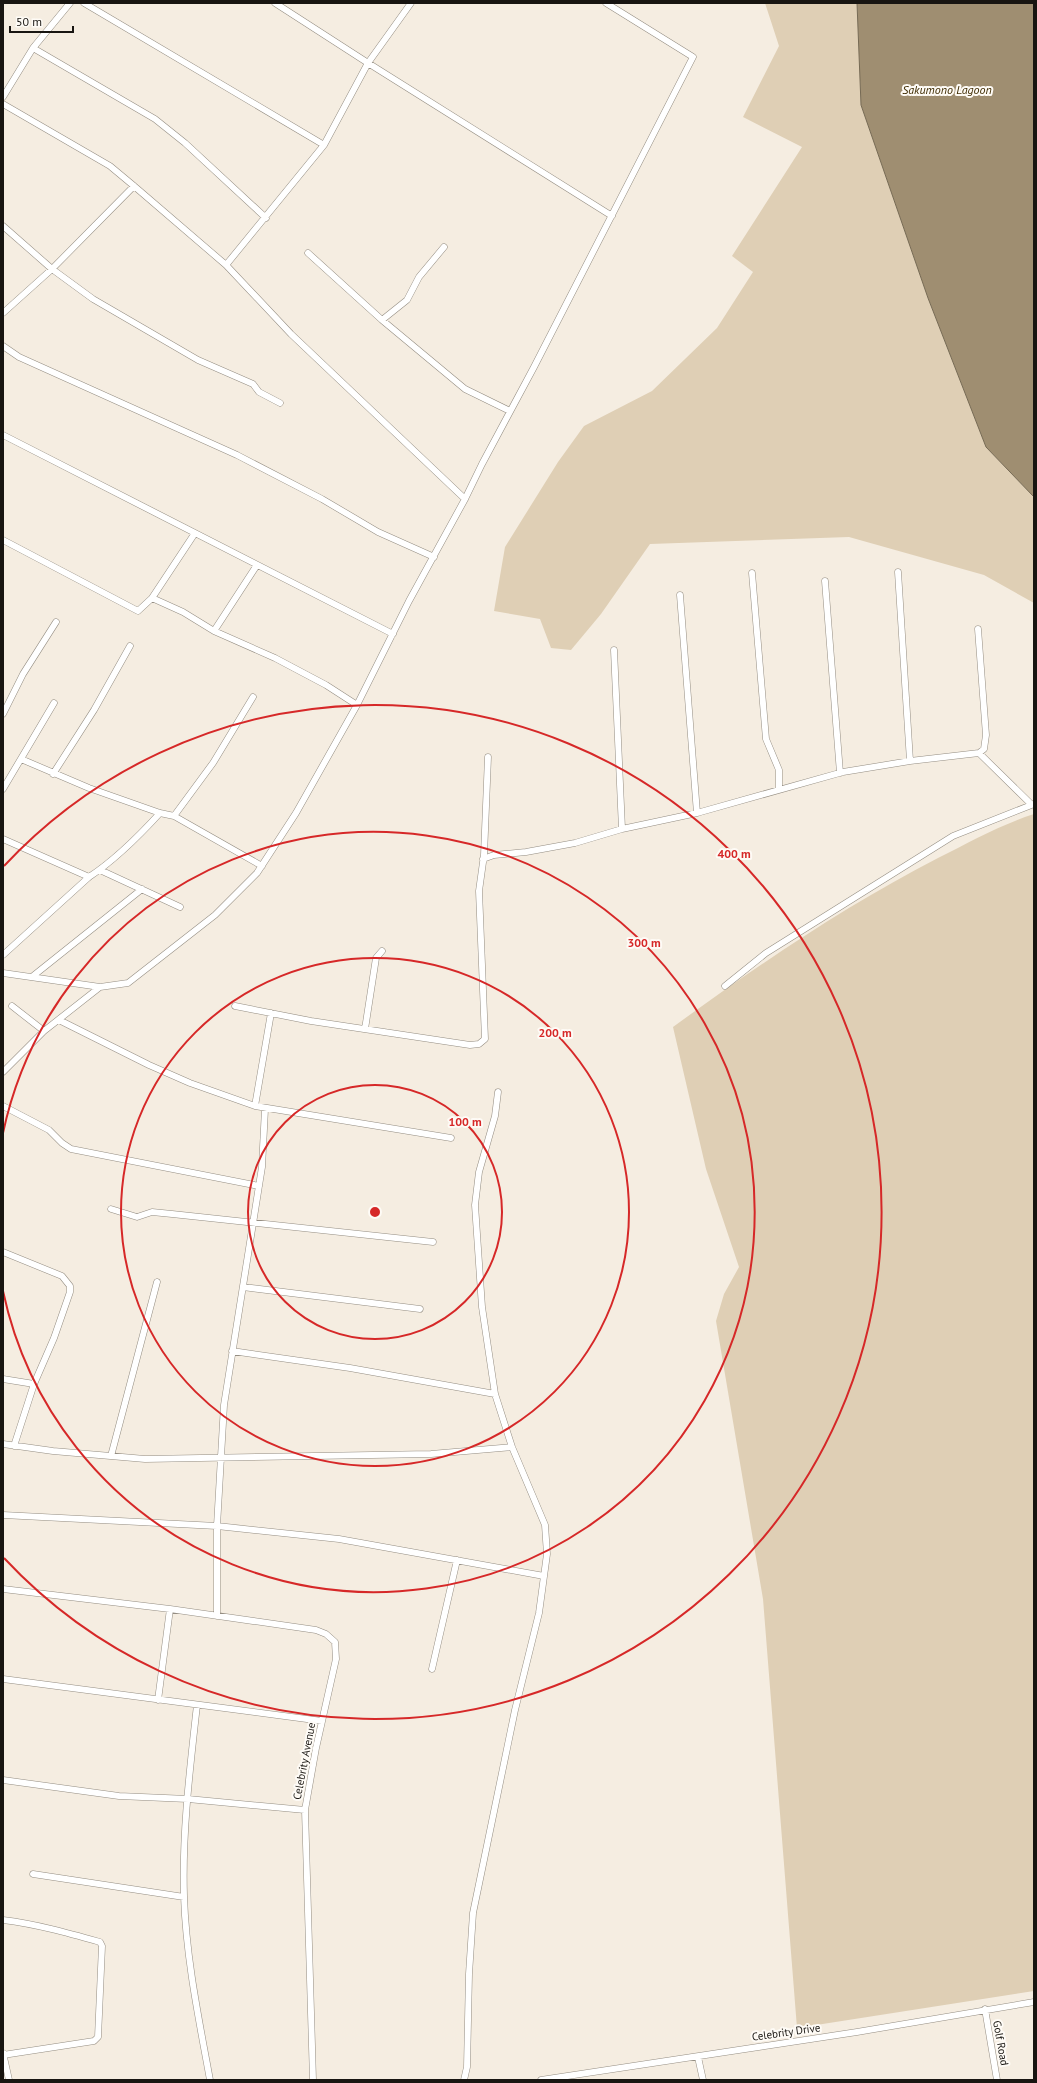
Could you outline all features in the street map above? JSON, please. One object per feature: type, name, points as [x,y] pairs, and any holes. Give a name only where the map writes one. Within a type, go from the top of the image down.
[{"type":"street","points":[[3,97],[32,48],[70,3]]},
{"type":"street","points":[[84,3],[324,145]]},
{"type":"street","points":[[275,3],[612,216]]},
{"type":"street","points":[[226,265],[266,218],[324,145],[368,63],[411,3]]},
{"type":"street","points":[[3,973],[32,976],[100,988],[128,983],[215,915],[262,866],[296,813],[357,705],[612,216],[693,57],[606,3]]},
{"type":"street","points":[[32,48],[155,119],[185,143],[266,218]]},
{"type":"street","points":[[3,104],[110,166],[134,186],[226,265],[291,334],[465,499]]},
{"type":"street","points":[[3,313],[52,269],[134,186]]},
{"type":"street","points":[[3,226],[52,269],[93,299],[198,360],[252,384],[259,392],[280,403]]},
{"type":"street","points":[[382,320],[407,300],[419,277],[444,247]]},
{"type":"street","points":[[308,253],[382,320],[465,389],[510,411]]},
{"type":"street","points":[[3,346],[20,357],[237,455],[322,499],[378,532],[434,557]]},
{"type":"street","points":[[3,435],[393,634]]},
{"type":"street","points":[[3,540],[138,610],[152,598],[195,533]]},
{"type":"street","points":[[214,631],[257,565]]},
{"type":"street","points":[[898,572],[910,761]]},
{"type":"street","points":[[752,574],[766,739],[779,770],[779,790]]},
{"type":"street","points":[[825,581],[840,773]]},
{"type":"street","points":[[680,596],[697,813]]},
{"type":"street","points":[[152,598],[183,612],[214,631],[288,665],[326,685],[357,705]]},
{"type":"street","points":[[3,714],[23,674],[56,622]]},
{"type":"street","points":[[483,859],[494,855],[526,852],[575,843],[622,830],[697,813],[840,773],[910,761],[979,753],[984,749],[986,735],[978,629]]},
{"type":"street","points":[[54,774],[94,710],[130,646]]},
{"type":"street","points":[[614,650],[622,830]]},
{"type":"street","points":[[174,816],[213,763],[253,697]]},
{"type":"street","points":[[3,789],[54,703]]},
{"type":"street","points":[[726,986],[766,953],[953,836],[1032,804],[979,753]]},
{"type":"street","points":[[235,1006],[365,1029],[470,1045],[479,1044],[485,1039],[479,891],[483,859],[488,757]]},
{"type":"street","points":[[21,759],[54,774],[160,813],[174,816],[262,866]]},
{"type":"street","points":[[3,955],[89,877],[100,870],[144,830],[160,813]]},
{"type":"street","points":[[3,839],[89,877]]},
{"type":"street","points":[[100,870],[180,908]]},
{"type":"street","points":[[32,976],[142,889]]},
{"type":"street","points":[[365,1029],[376,958],[382,950]]},
{"type":"street","points":[[3,1072],[44,1031],[100,988]]},
{"type":"street","points":[[12,1006],[44,1031]]},
{"type":"street","points":[[255,1106],[271,1013]]},
{"type":"street","points":[[59,1020],[190,1084],[255,1106],[265,1109],[451,1138]]},
{"type":"street","points":[[464,2080],[467,2067],[466,2035],[473,1913],[515,1710],[539,1613],[547,1554],[545,1525],[512,1446],[495,1394],[482,1307],[475,1205],[479,1172],[495,1116],[498,1092]]},
{"type":"street","points":[[3,1106],[49,1130],[62,1143],[71,1149],[259,1186]]},
{"type":"street","points":[[217,1616],[217,1526],[224,1405],[262,1167],[265,1109]]},
{"type":"street","points":[[111,1209],[137,1217],[152,1212],[433,1242]]},
{"type":"street","points":[[3,1252],[62,1276],[70,1286],[70,1292],[54,1338],[34,1384],[14,1446]]},
{"type":"street","points":[[111,1456],[157,1282]]},
{"type":"street","points":[[243,1287],[420,1309]]},
{"type":"street","points":[[232,1351],[365,1370],[495,1394]]},
{"type":"street","points":[[3,1379],[34,1384]]},
{"type":"street","points":[[3,1444],[145,1459],[221,1459],[431,1454],[512,1446]]},
{"type":"street","points":[[3,1515],[217,1526],[339,1539],[544,1576]]},
{"type":"street","points":[[432,1669],[457,1560]]},
{"type":"street","name":"Celebrity Avenue","points":[[3,1589],[170,1609],[316,1630],[331,1637],[337,1648],[336,1659],[305,1810],[313,2080]]},
{"type":"street","points":[[158,1700],[170,1609]]},
{"type":"street","points":[[3,1679],[322,1722]]},
{"type":"street","points":[[197,1705],[188,1799],[184,1859],[184,1897],[194,1997],[210,2080]]},
{"type":"street","points":[[3,1780],[119,1796],[188,1799],[305,1810]]},
{"type":"street","points":[[33,1874],[184,1897]]},
{"type":"street","points":[[3,1920],[61,1931],[100,1942],[102,1946],[98,2037],[94,2042],[4,2054],[9,2080]]},
{"type":"street","name":"Celebrity Drive","points":[[541,2080],[857,2032],[985,2009],[1034,2002]]},
{"type":"street","name":"Golf Road","points":[[985,2009],[997,2080]]},
{"type":"street","points":[[698,2057],[703,2080]]},
{"type":"shaded area","points":[[765,3],[857,3],[861,105],[928,298],[986,447],[1034,497],[1034,603],[984,575],[849,537],[650,544],[601,614],[571,650],[551,648],[540,619],[494,611],[505,547],[558,462],[584,426],[652,391],[717,328],[753,272],[732,256],[802,147],[743,117],[779,46]]},
{"type":"shaded area","points":[[1034,814],[1034,1991],[797,2028],[763,1599],[716,1321],[724,1294],[739,1267],[706,1169],[673,1027],[802,937],[869,896],[903,876],[973,840],[1009,823]]},
{"type":"water","name":"Sakumono Lagoon","points":[[857,3],[1034,3],[1034,497],[986,447],[928,298],[861,105]]}]
